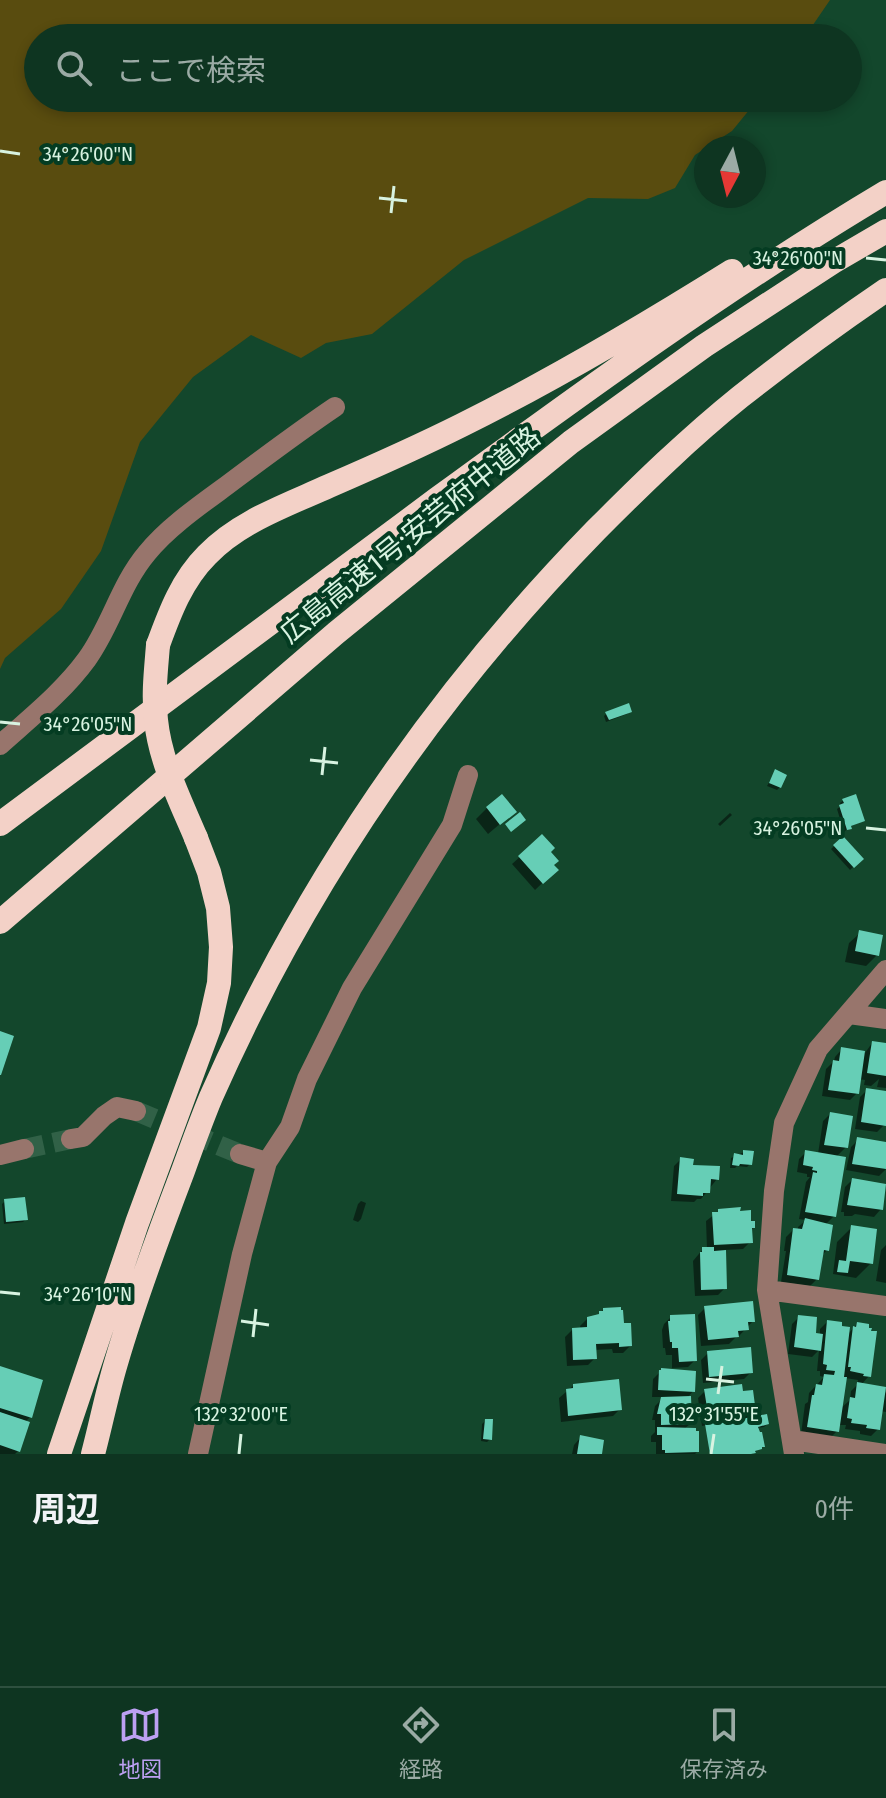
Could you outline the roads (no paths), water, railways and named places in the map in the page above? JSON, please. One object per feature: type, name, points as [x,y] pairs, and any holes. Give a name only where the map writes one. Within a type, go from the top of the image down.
[{"type":"highway","points":[[59,1454],[137,1223],[209,1028],[219,983],[221,947],[218,908],[209,872],[164,758],[156,721],[154,682],[158,645],[185,583],[207,554],[238,530],[281,506],[461,425],[557,376],[886,178]]},
{"type":"highway","name":"広島高速1号;安芸府中道路","points":[[0,824],[549,417],[819,232],[886,192]]},
{"type":"highway","name":"広島高速1号;安芸府中道路","points":[[0,922],[336,633],[571,442],[704,346],[886,231]]},
{"type":"highway","points":[[93,1454],[121,1348],[160,1230],[210,1099],[295,927],[356,826],[486,651],[638,488],[737,399],[886,290]]},
{"type":"street","points":[[0,745],[49,702],[86,660],[107,627],[125,584],[147,552],[190,512],[335,407]]},
{"type":"street","points":[[198,1454],[242,1254],[267,1162],[290,1127],[307,1079],[352,988],[452,825],[468,775]]},
{"type":"street","points":[[886,970],[818,1049],[784,1123],[774,1191],[767,1290],[793,1447],[886,1454]]},
{"type":"street","points":[[849,1014],[886,1019]]},
{"type":"street","points":[[71,1139],[83,1137],[117,1107],[136,1111]]},
{"type":"street","points":[[0,1155],[24,1149]]},
{"type":"street","points":[[240,1154],[267,1162]]},
{"type":"street","points":[[767,1290],[886,1306]]},
{"type":"tunnel","points":[[136,1111],[240,1154]]},
{"type":"tunnel","points":[[24,1149],[71,1139]]}]
